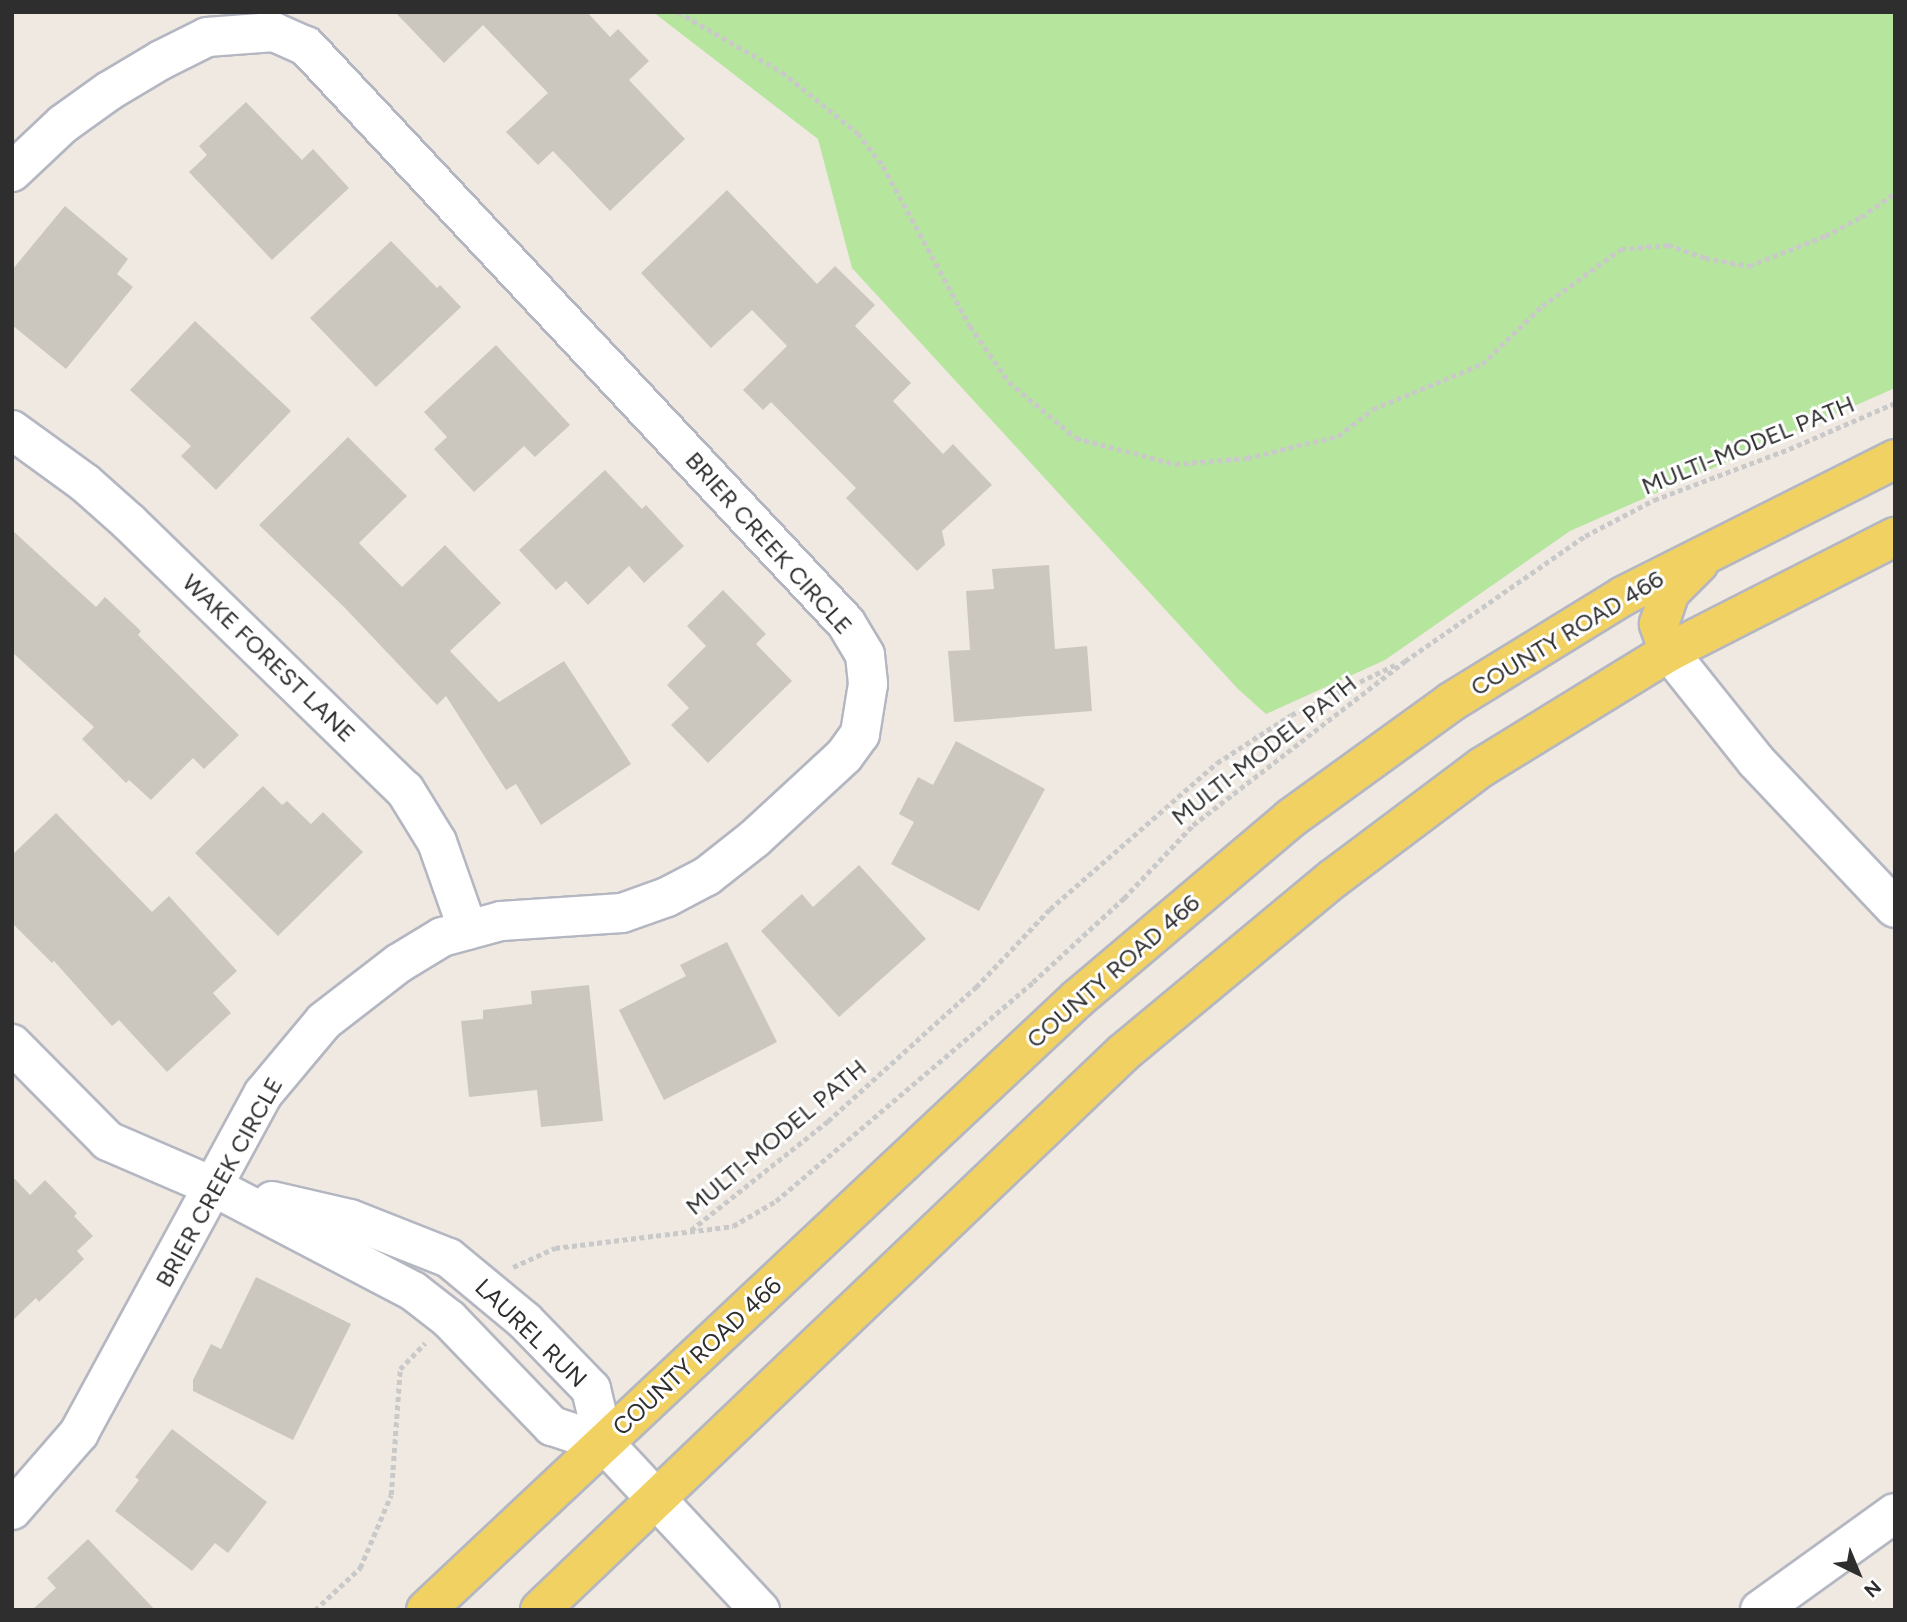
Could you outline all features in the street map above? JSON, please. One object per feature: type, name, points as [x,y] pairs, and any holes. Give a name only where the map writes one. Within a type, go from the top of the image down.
[{"type":"main road","name":"COUNTY ROAD 466","points":[[426,1610],[1077,999],[1291,818],[1451,702],[1623,596],[1895,458]]},
{"type":"main road","points":[[540,1610],[1123,1053],[1334,878],[1482,767],[1669,652],[1895,537]]},
{"type":"main road","points":[[1669,652],[1659,624],[1670,592],[1710,552]]},
{"type":"street","name":"BRIER CREEK CIRCLE","points":[[12,172],[63,124],[109,90],[207,37],[274,32],[306,46],[846,623],[864,655],[868,684],[860,734],[844,756],[754,839],[707,876],[667,897],[622,913],[501,921],[442,937],[399,963],[324,1021],[263,1094],[127,1351],[79,1433],[12,1510]]},
{"type":"street","name":"WAKE FOREST LANE","points":[[12,430],[85,483],[130,523],[405,790],[437,842],[468,930]]},
{"type":"street","points":[[1669,652],[1756,761],[1895,908]]},
{"type":"street","name":"LAUREL RUN","points":[[12,1044],[108,1141],[212,1186],[413,1291],[449,1319],[552,1426],[604,1443]]},
{"type":"street","name":"LAUREL RUN","points":[[212,1186],[350,1219],[449,1258],[525,1321],[591,1389],[604,1443]]},
{"type":"street","points":[[604,1443],[760,1610]]},
{"type":"street","points":[[1760,1610],[1895,1513]]},
{"type":"path","points":[[678,12],[782,72],[858,133],[883,166],[970,326],[1009,383],[1076,438],[1175,464],[1247,458],[1338,436],[1373,410],[1482,364],[1542,306],[1621,249],[1668,245],[1705,258],[1749,266],[1825,236],[1861,217],[1895,192]]},
{"type":"path","name":"MULTI-MODEL PATH","points":[[1405,661],[1291,715],[1217,763],[1050,909],[976,987],[828,1121],[690,1230],[733,1226],[776,1201],[1033,982],[1124,898],[1193,825],[1405,661],[1585,536],[1654,500],[1789,449],[1895,403]]},
{"type":"green space","points":[[653,12],[1895,12],[1895,388],[1570,531],[1385,660],[1266,714],[1238,689],[852,268],[818,139]]},
{"type":"building","points":[[395,12],[587,12],[610,37],[618,29],[649,61],[629,80],[685,139],[610,211],[553,151],[538,165],[506,132],[548,93],[483,25],[444,63]]},
{"type":"building","points":[[246,102],[302,160],[313,149],[349,188],[272,260],[189,172],[207,155],[199,146]]},
{"type":"building","points":[[727,190],[817,284],[835,266],[875,305],[855,326],[911,383],[893,401],[943,454],[953,444],[992,485],[942,531],[945,545],[917,571],[846,498],[856,488],[771,402],[763,410],[743,390],[787,346],[752,310],[711,348],[641,273]]},
{"type":"building","points":[[65,206],[128,259],[117,274],[133,287],[66,369],[12,325],[12,270]]},
{"type":"building","points":[[391,241],[437,288],[440,285],[461,307],[376,387],[310,318]]},
{"type":"building","points":[[195,321],[291,411],[216,490],[181,456],[191,446],[130,390]]},
{"type":"building","points":[[496,345],[570,425],[535,457],[524,446],[474,492],[434,449],[447,437],[424,412]]},
{"type":"building","points":[[348,437],[407,496],[359,543],[402,587],[445,545],[501,603],[450,651],[499,702],[564,661],[631,764],[541,825],[516,784],[506,790],[446,696],[437,705],[344,607],[259,525]]},
{"type":"building","points":[[605,470],[642,509],[646,505],[684,546],[644,583],[629,566],[588,605],[566,581],[556,590],[519,550]]},
{"type":"building","points":[[12,530],[96,607],[105,597],[141,631],[138,635],[239,735],[204,769],[193,758],[151,800],[129,780],[126,783],[82,739],[94,727],[12,652]]},
{"type":"building","points":[[1049,565],[1055,649],[1087,646],[1092,711],[954,722],[948,651],[970,650],[966,591],[994,589],[992,569]]},
{"type":"building","points":[[723,590],[766,634],[756,644],[792,681],[708,763],[671,725],[689,708],[667,685],[706,646],[687,626]]},
{"type":"building","points":[[956,741],[1045,789],[979,911],[891,864],[914,822],[899,814],[918,777],[933,785]]},
{"type":"building","points":[[263,786],[282,805],[287,801],[311,824],[323,812],[363,852],[278,936],[195,853]]},
{"type":"building","points":[[56,813],[152,912],[169,896],[237,971],[213,993],[231,1013],[167,1072],[119,1020],[112,1026],[54,961],[52,963],[12,923],[12,855]]},
{"type":"building","points":[[859,865],[926,939],[839,1017],[761,931],[802,894],[813,907]]},
{"type":"building","points":[[727,942],[777,1042],[664,1100],[619,1010],[686,976],[680,965]]},
{"type":"building","points":[[589,985],[603,1121],[541,1127],[537,1090],[469,1097],[461,1021],[483,1019],[483,1010],[532,1004],[531,991]]},
{"type":"building","points":[[12,1176],[30,1195],[45,1180],[77,1213],[74,1216],[93,1236],[77,1251],[84,1259],[39,1302],[36,1298],[12,1321]]},
{"type":"building","points":[[256,1277],[351,1324],[293,1440],[193,1391],[193,1380],[211,1344],[221,1349]]},
{"type":"building","points":[[172,1429],[267,1502],[228,1553],[215,1543],[192,1571],[115,1511],[139,1480],[135,1477]]},
{"type":"building","points":[[88,1539],[155,1610],[32,1610],[56,1588],[47,1578]]}]
